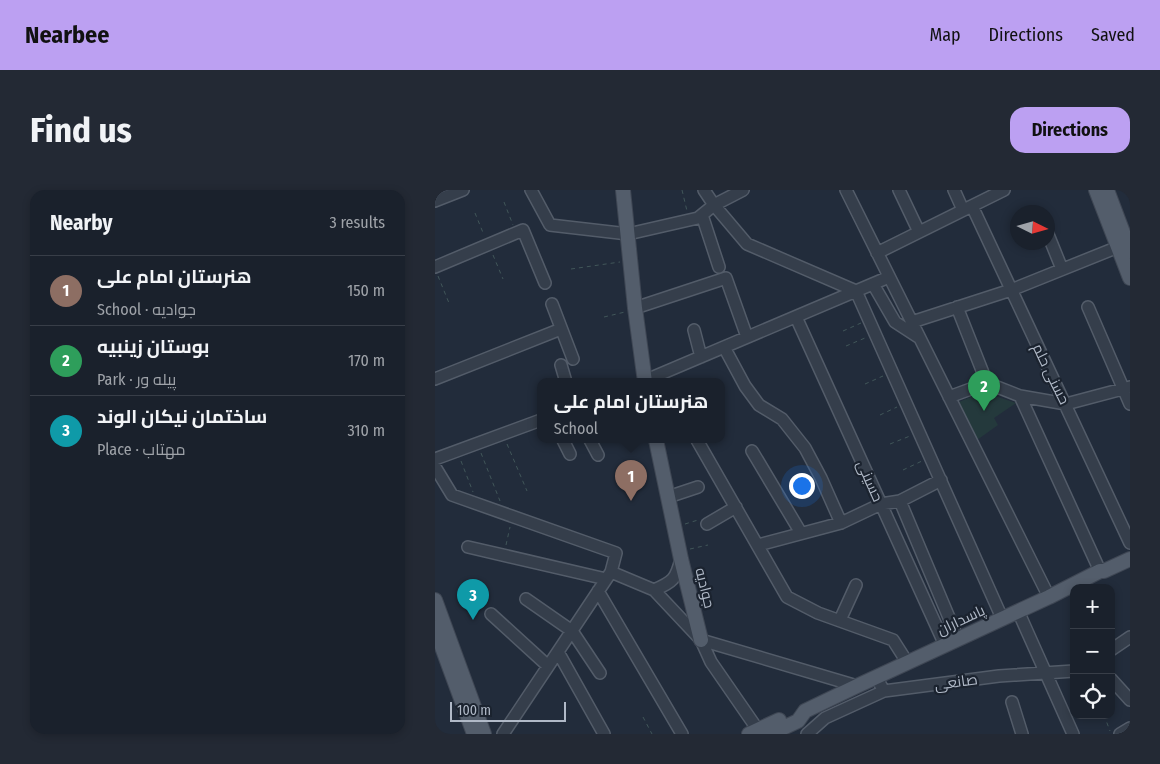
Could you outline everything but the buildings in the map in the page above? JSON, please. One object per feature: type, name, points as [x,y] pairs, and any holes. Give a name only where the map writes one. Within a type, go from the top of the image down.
[{"type":"main road","points":[[623,190],[644,378]]},
{"type":"main road","points":[[1097,190],[1124,249]]},
{"type":"main road","points":[[1107,190],[1124,249],[1130,278]]},
{"type":"main road","name":"جوادیه","points":[[657,443],[680,555],[701,640]]},
{"type":"main road","name":"پاسداران","points":[[759,733],[796,712],[805,711],[1049,597],[1100,571],[1130,559]]},
{"type":"main road","points":[[435,600],[484,734]]},
{"type":"main road","points":[[435,628],[474,734]]},
{"type":"main road","name":"پاسداران","points":[[759,733],[786,731],[798,721],[805,711]]},
{"type":"street","points":[[435,201],[463,190]]},
{"type":"street","points":[[531,190],[551,225],[628,234],[699,218],[714,205],[743,190]]},
{"type":"street","points":[[704,190],[714,205],[747,244],[856,291],[1003,618]]},
{"type":"street","points":[[846,190],[1049,597]]},
{"type":"street","points":[[899,190],[919,232]]},
{"type":"street","name":"حسنی حلم","points":[[953,190],[968,208],[1011,290],[1130,543]]},
{"type":"street","points":[[877,253],[1004,190]]},
{"type":"street","points":[[701,215],[719,268]]},
{"type":"street","points":[[437,272],[488,244],[520,231],[545,284]]},
{"type":"street","points":[[911,322],[1011,290],[1124,249]]},
{"type":"street","points":[[1054,250],[1062,270]]},
{"type":"street","points":[[662,378],[701,357],[889,277]]},
{"type":"street","points":[[635,309],[726,278],[747,337]]},
{"type":"street","points":[[873,284],[895,322],[919,338]]},
{"type":"street","points":[[552,304],[573,359]]},
{"type":"street","points":[[957,307],[987,383]]},
{"type":"street","points":[[1088,307],[1127,389],[1130,404]]},
{"type":"street","name":"حسینی","points":[[796,317],[945,645]]},
{"type":"street","points":[[435,379],[561,329]]},
{"type":"street","points":[[694,330],[701,357]]},
{"type":"street","points":[[724,347],[745,386],[759,404],[782,419],[805,448],[841,523]]},
{"type":"street","points":[[561,365],[565,378]]},
{"type":"street","points":[[949,397],[987,383],[1020,396],[1066,404],[1127,389]]},
{"type":"street","points":[[1020,396],[1100,571]]},
{"type":"street","points":[[435,459],[537,421]]},
{"type":"street","points":[[564,443],[570,454]]},
{"type":"street","points":[[592,443],[598,455]]},
{"type":"street","points":[[699,443],[787,598],[819,613],[893,640],[907,662]]},
{"type":"street","points":[[752,451],[801,533]]},
{"type":"street","points":[[435,467],[452,495],[616,553],[609,576],[503,734]]},
{"type":"street","points":[[758,545],[841,523],[881,504],[900,501],[941,480]]},
{"type":"street","points":[[668,497],[697,487]]},
{"type":"street","points":[[900,501],[958,639]]},
{"type":"street","points":[[705,522],[736,507]]},
{"type":"street","points":[[467,546],[609,576],[654,590],[701,640],[857,686]]},
{"type":"street","points":[[654,590],[673,580],[678,572],[680,555]]},
{"type":"street","points":[[839,620],[856,585]]},
{"type":"street","points":[[598,592],[682,734]]},
{"type":"street","points":[[526,599],[572,631],[600,673]]},
{"type":"street","points":[[1018,611],[1073,734]]},
{"type":"street","points":[[491,614],[548,666]]},
{"type":"street","points":[[1115,645],[1130,637]]},
{"type":"street","name":"جوادیه","points":[[701,640],[711,662],[759,733]]},
{"type":"street","points":[[558,652],[604,734]]},
{"type":"street","name":"صانعی","points":[[807,734],[825,718],[884,691],[999,676],[1070,672]]},
{"type":"street","points":[[876,677],[884,691]]},
{"type":"street","points":[[1115,683],[1130,700]]},
{"type":"street","points":[[1012,702],[1022,734]]},
{"type":"street","points":[[1120,734],[1130,728]]},
{"type":"path","points":[[682,190],[689,220]]},
{"type":"path","points":[[504,202],[520,231]]},
{"type":"path","points":[[475,213],[503,279]]},
{"type":"path","points":[[571,269],[630,261]]},
{"type":"path","points":[[437,272],[449,303]]},
{"type":"path","points":[[604,317],[635,309]]},
{"type":"path","points":[[843,331],[869,320]]},
{"type":"path","points":[[845,346],[875,334]]},
{"type":"path","points":[[865,384],[892,372]]},
{"type":"path","points":[[880,415],[906,404]]},
{"type":"path","points":[[890,444],[919,432]]},
{"type":"path","points":[[503,434],[527,491]]},
{"type":"path","points":[[477,444],[502,505]]},
{"type":"path","points":[[457,451],[478,504]]},
{"type":"path","points":[[903,470],[930,458]]},
{"type":"path","points":[[504,555],[512,516]]},
{"type":"path","points":[[674,527],[705,522]]},
{"type":"path","points":[[680,555],[708,545]]},
{"type":"path","points":[[643,718],[652,734]]},
{"type":"path","points":[[1106,719],[1112,734]]},
{"type":"green space","points":[[983,392],[1016,403],[994,418],[998,425],[977,440],[959,402]]},
{"type":"place","name":"بوستان زینبیه","points":[[984,411]]},
{"type":"place","name":"هنرستان امام علی","points":[[631,501]]},
{"type":"place","name":"ساختمان نیکان الوند","points":[[473,620]]}]
